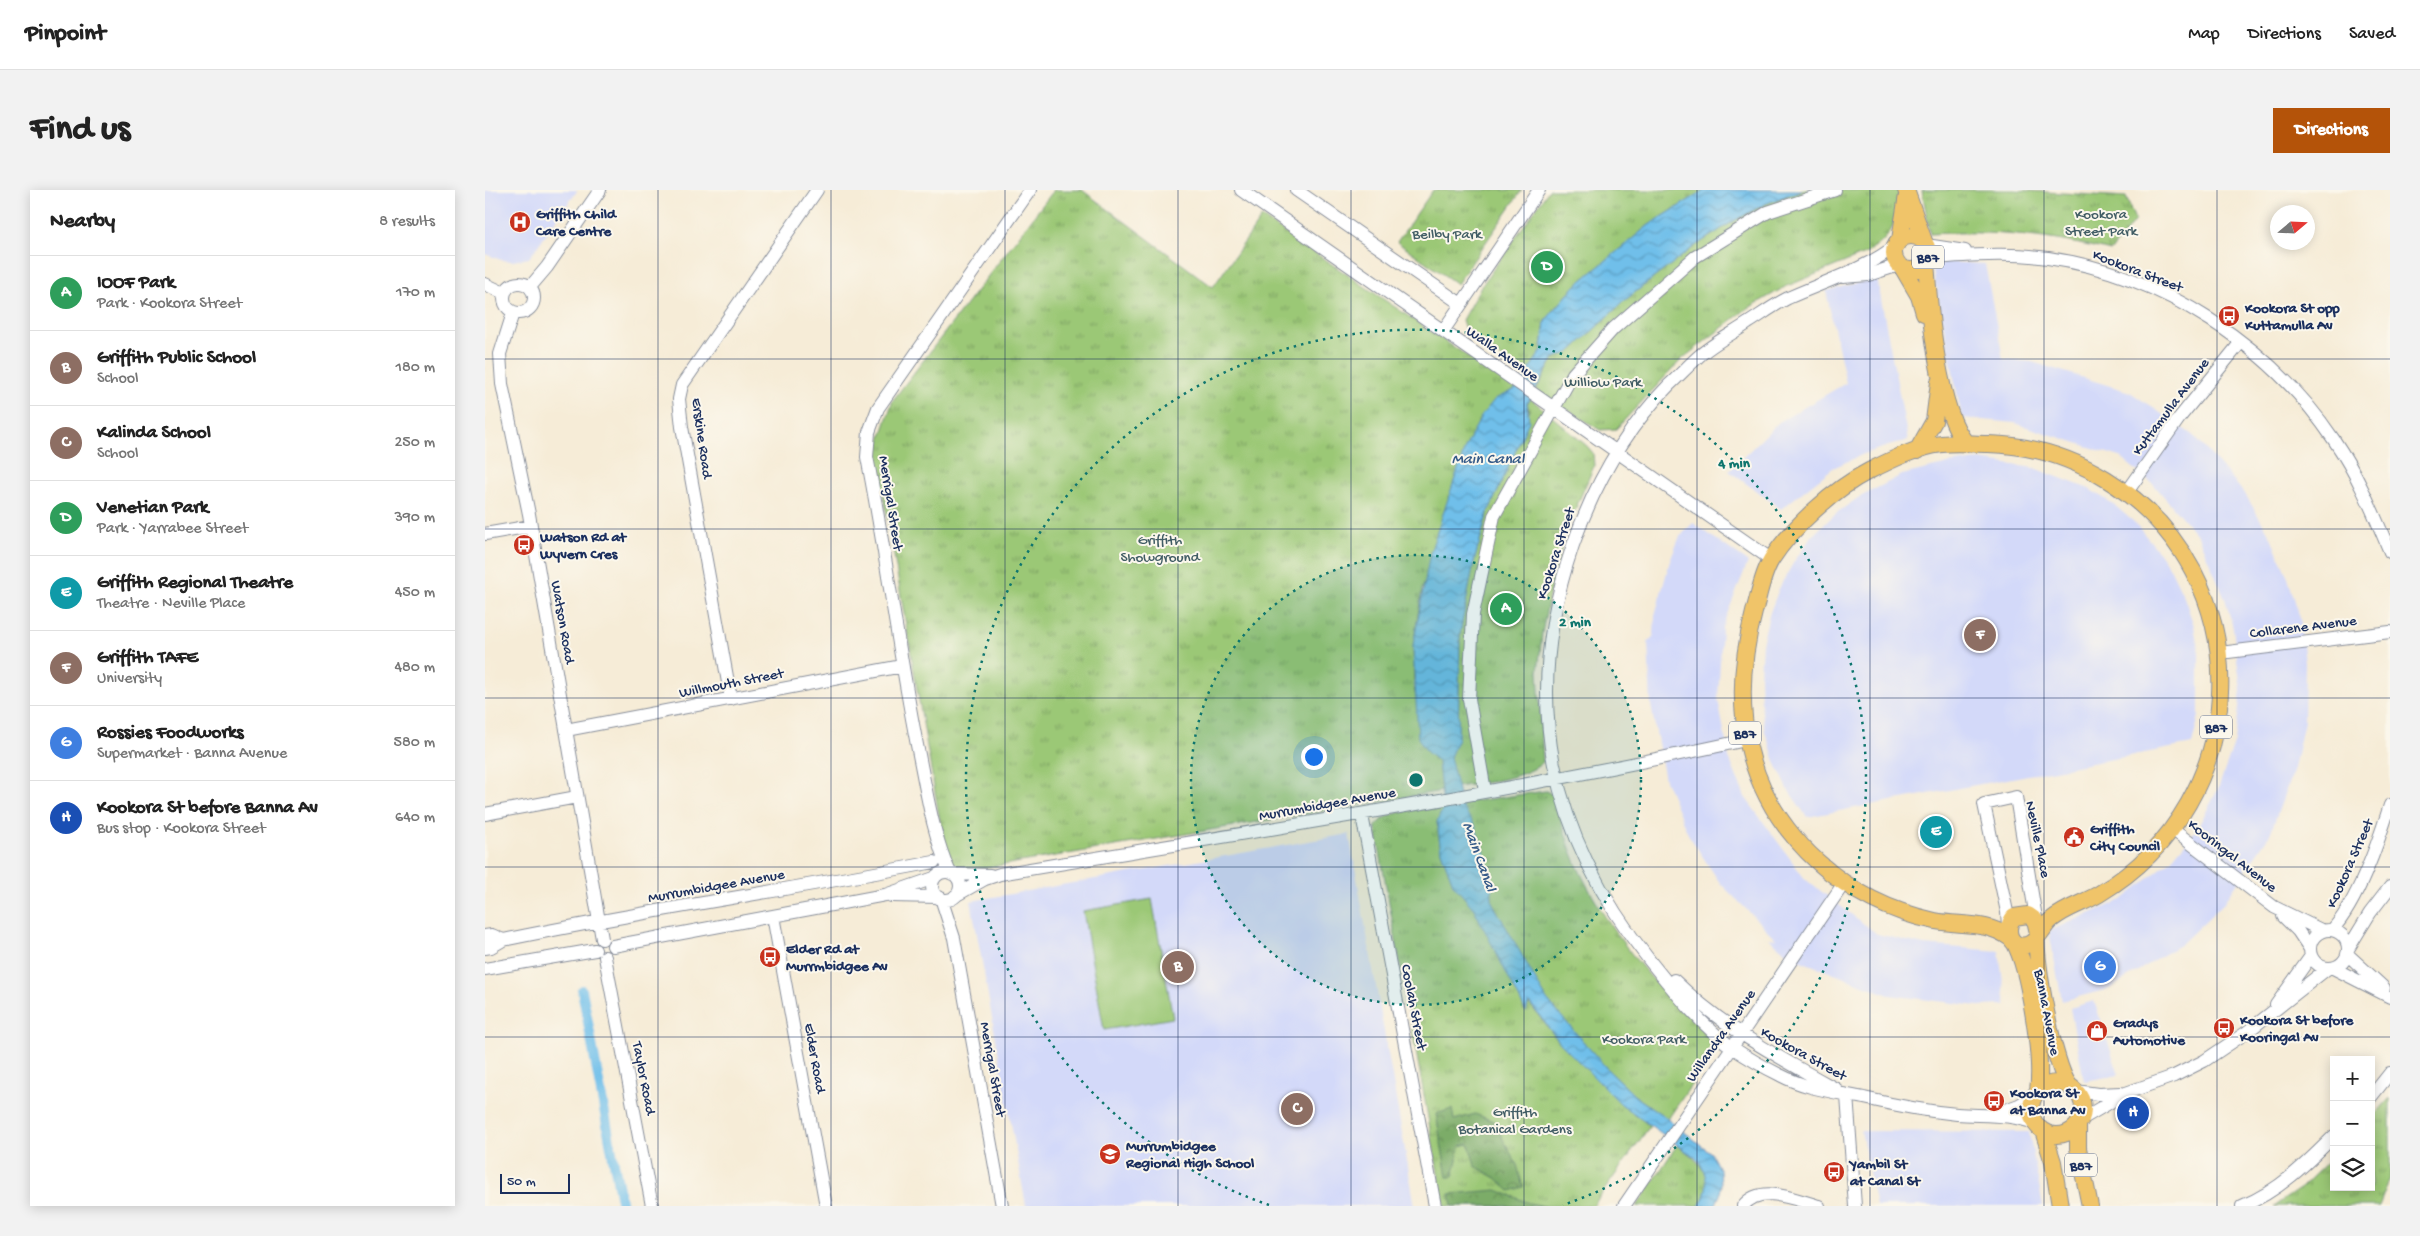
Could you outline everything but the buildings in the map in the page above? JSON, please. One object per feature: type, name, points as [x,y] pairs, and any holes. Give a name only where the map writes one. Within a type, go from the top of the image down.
[{"type":"main road","name":"B87","points":[[1907,192],[1895,258],[1919,296],[1936,351]]},
{"type":"main road","name":"B87","points":[[1907,192],[1926,252],[1929,307],[1940,370],[1952,419],[1958,434],[1967,444]]},
{"type":"main road","name":"B87","points":[[1898,242],[1915,236],[1926,252]]},
{"type":"main road","name":"B87","points":[[1900,266],[1913,270],[1926,252]]},
{"type":"main road","name":"B87","points":[[1917,452],[1933,421],[1940,370]]},
{"type":"main road","name":"B87","points":[[1967,444],[2008,444],[2047,452],[2087,467],[2127,492],[2157,518],[2187,558],[2209,606],[2219,653],[2221,692],[2210,756],[2194,793],[2172,829],[2137,868],[2103,892],[2057,916],[2037,931],[2027,944],[1986,927],[1934,920],[1898,910],[1879,903],[1843,883],[1815,860],[1791,832],[1766,796],[1745,740],[1744,666],[1756,604],[1763,579],[1772,560],[1796,530],[1829,497],[1858,477],[1886,463],[1936,445],[1967,444]]},
{"type":"main road","points":[[2011,936],[2011,920],[2019,915],[2032,917],[2037,931]]},
{"type":"main road","name":"Banna Avenue","points":[[2036,1093],[2040,1068],[2037,931]]},
{"type":"main road","name":"Banna Avenue","points":[[2011,936],[2022,958],[2058,1063],[2072,1088]]},
{"type":"main road","points":[[2036,1093],[2056,1082],[2072,1088]]},
{"type":"main road","name":"B87","points":[[2072,1088],[2082,1102],[2078,1148],[2090,1206]]},
{"type":"main road","name":"B87","points":[[2036,1093],[2031,1113],[2040,1128],[2053,1162],[2060,1206]]},
{"type":"main road","name":"B87","points":[[2040,1128],[2054,1134],[2065,1134],[2079,1122]]},
{"type":"street","name":"Erskine Road","points":[[731,699],[685,445],[679,399],[682,385],[817,190]]},
{"type":"street","name":"Merrigal Street","points":[[951,873],[942,855],[930,806],[902,666],[867,458],[869,432],[878,408],[1030,190]]},
{"type":"street","name":"Walla Avenue","points":[[1241,190],[1772,560]]},
{"type":"street","name":"Walla Avenue","points":[[1296,190],[1461,304]]},
{"type":"street","points":[[1443,331],[1539,190]]},
{"type":"street","points":[[1485,791],[1469,699],[1473,614],[1494,516],[1573,374],[1613,329],[1695,257],[1768,212],[1835,190]]},
{"type":"street","points":[[530,287],[547,267],[598,191]]},
{"type":"street","name":"Kookora Street","points":[[1898,242],[1884,255],[1785,300],[1699,355],[1652,404],[1615,451],[1583,518],[1553,610],[1545,682],[1556,778],[1567,814],[1581,849],[1605,898],[1633,941],[1669,986],[1705,1024],[1731,1047],[1783,1077],[1819,1090],[1931,1111],[2021,1119],[2040,1128]]},
{"type":"street","name":"Kookora Street","points":[[1926,252],[2049,258],[2115,275],[2173,299],[2241,342],[2291,385],[2335,440],[2367,499],[2390,552]]},
{"type":"street","name":"Kookora Street","points":[[1839,277],[1869,275],[1900,266]]},
{"type":"street","points":[[515,282],[523,283],[530,287],[534,294],[534,303],[529,310],[522,313],[513,313],[503,301],[504,293],[508,286],[515,282]]},
{"type":"street","points":[[485,284],[504,293]]},
{"type":"street","name":"Watson Road","points":[[513,313],[500,354],[501,371],[531,526],[604,948]]},
{"type":"street","name":"Kuttamulla Avenue","points":[[2127,492],[2180,417],[2241,342]]},
{"type":"street","points":[[485,534],[531,526]]},
{"type":"street","name":"Collarene Avenue","points":[[2219,653],[2390,632]]},
{"type":"street","name":"Willmouth Street","points":[[566,730],[902,666]]},
{"type":"street","name":"Murrumbidgee Avenue","points":[[947,897],[985,879],[1001,874],[1363,815],[1745,740]]},
{"type":"street","points":[[485,814],[577,797]]},
{"type":"street","name":"Neville Place","points":[[2011,936],[1984,804],[2016,797],[2037,931]]},
{"type":"street","name":"Merrigal Street","points":[[930,806],[935,878]]},
{"type":"street","name":"Kookora Street","points":[[2327,931],[2344,918],[2379,840],[2390,806]]},
{"type":"street","name":"Coolah Street","points":[[1363,815],[1435,1206]]},
{"type":"street","name":"Kooringal Avenue","points":[[2172,829],[2274,907],[2298,931],[2311,953]]},
{"type":"street","name":"Murrumbidgee Avenue","points":[[485,948],[491,947],[503,940],[599,920],[659,912],[934,862]]},
{"type":"street","points":[[485,970],[885,895],[935,878],[944,872],[951,873],[959,884],[947,897],[885,895]]},
{"type":"street","name":"Murrumbidgee Avenue","points":[[951,873],[1001,874]]},
{"type":"street","points":[[935,878],[932,887],[947,897]]},
{"type":"street","name":"Willandra Avenue","points":[[1624,1206],[1843,883]]},
{"type":"street","points":[[2079,1122],[2126,1093],[2188,1070],[2233,1042],[2275,1008],[2345,960],[2347,952],[2370,913],[2390,887]]},
{"type":"street","name":"Merrigal Street","points":[[947,897],[1002,1206]]},
{"type":"street","name":"Kooringal Avenue","points":[[2274,907],[2327,931]]},
{"type":"street","name":"Elder Road","points":[[773,916],[826,1206]]},
{"type":"street","points":[[2275,1008],[2311,953],[2313,938],[2327,931],[2343,937],[2347,952],[2390,996]]},
{"type":"street","name":"Murrumbidgee Avenue","points":[[485,936],[492,936],[503,940]]},
{"type":"street","name":"Kookora Street","points":[[1633,941],[1709,1012],[1740,1035],[1847,1095]]},
{"type":"street","name":"Taylor Road","points":[[604,948],[652,1206]]},
{"type":"street","points":[[2311,953],[2318,965],[2331,968],[2390,996]]},
{"type":"street","points":[[2375,1091],[2390,1073]]},
{"type":"street","points":[[2072,1088],[2098,1094],[2126,1093]]},
{"type":"street","name":"Kookora Street","points":[[1991,1115],[2019,1105],[2036,1093]]},
{"type":"street","points":[[1847,1095],[1855,1206]]},
{"type":"street","points":[[2242,1206],[2279,1186],[2309,1162],[2330,1140]]},
{"type":"street","points":[[1743,1206],[1755,1195],[1772,1194],[1819,1206]]},
{"type":"shaded area","name":"Griffith Child Care Centre","points":[[485,190],[577,191],[529,258],[513,261],[501,260],[485,254]]},
{"type":"shaded area","points":[[1946,262],[1985,264],[2003,359],[2032,362],[2130,392],[2194,436],[2245,494],[2271,537],[2288,578],[2300,618],[2305,663],[2304,721],[2294,768],[2270,834],[2223,904],[2181,944],[2109,989],[2062,1001],[2049,931],[2122,900],[2170,861],[2197,829],[2218,789],[2235,741],[2241,690],[2233,628],[2225,598],[2198,536],[2155,486],[2120,457],[2015,423],[1962,418],[1933,271]]},
{"type":"shaded area","points":[[1877,278],[1908,440],[1866,453],[1833,468],[1781,509],[1729,471],[1779,422],[1846,383],[1826,291]]},
{"type":"shaded area","points":[[1979,460],[2034,468],[2089,489],[2113,504],[2134,522],[2155,547],[2171,570],[2184,597],[2194,626],[2199,653],[2199,716],[2192,744],[1807,817],[1789,791],[1776,764],[1765,732],[1761,705],[1762,644],[1769,615],[1780,586],[1812,536],[1835,514],[1858,498],[1902,475],[1948,464]]},
{"type":"shaded area","points":[[1693,523],[1748,562],[1722,627],[1718,699],[1729,758],[1745,797],[1805,879],[1877,934],[1924,945],[1999,951],[2006,1005],[1978,1006],[1889,995],[1793,958],[1768,938],[1776,939],[1720,883],[1688,834],[1665,780],[1651,705],[1648,643],[1654,635],[1655,615],[1670,561],[1680,536]]},
{"type":"shaded area","points":[[1349,834],[1415,1206],[1026,1206],[971,901]]},
{"type":"shaded area","points":[[2094,1001],[2119,1075],[2084,1081],[2070,1008]]},
{"type":"shaded area","points":[[1861,1131],[2029,1132],[2043,1206],[1876,1206]]},
{"type":"green space","name":"Griffith Showground","points":[[1054,190],[1082,190],[1213,287],[1262,217],[1516,389],[1507,393],[1422,589],[1413,646],[1414,688],[1427,752],[1438,761],[1441,791],[967,871],[947,862],[876,452],[893,400]]},
{"type":"green space","name":"Beilby Park","points":[[1433,190],[1522,190],[1457,284],[1397,242]]},
{"type":"green space","points":[[1549,190],[1705,190],[1649,225],[1575,286],[1545,321],[1542,350],[1525,376],[1465,329],[1462,320],[1480,288]]},
{"type":"green space","name":"Williow Park","points":[[1802,190],[1900,190],[1893,227],[1884,240],[1867,253],[1785,287],[1745,310],[1682,359],[1616,429],[1600,430],[1536,390],[1554,358],[1569,353],[1625,300],[1695,246],[1732,222],[1765,204]]},
{"type":"green space","name":"Kookora Street Park","points":[[1922,190],[2013,190],[2126,197],[2135,220],[2111,251],[2066,241],[2021,235],[1976,233],[1930,234]]},
{"type":"green space","points":[[1530,398],[1587,446],[1593,453],[1594,466],[1568,526],[1551,586],[1542,633],[1538,672],[1543,762],[1536,768],[1515,776],[1456,787],[1450,757],[1458,738],[1460,633],[1474,561],[1487,515],[1529,411],[1527,403]]},
{"type":"green space","name":"Kookora Park","points":[[1546,791],[1553,795],[1576,864],[1606,918],[1652,978],[1706,1030],[1711,1045],[1711,1056],[1668,1119],[1635,1096],[1609,1071],[1547,1001],[1492,902],[1491,875],[1475,825],[1463,810],[1461,803]]},
{"type":"green space","name":"Griffith Botanical Gardens","points":[[1443,808],[1437,822],[1441,851],[1453,884],[1474,909],[1526,1011],[1528,1002],[1561,1044],[1621,1104],[1650,1126],[1593,1206],[1444,1206],[1376,830],[1376,826],[1382,820],[1398,813]]},
{"type":"green space","points":[[1152,899],[1173,1018],[1104,1030],[1083,911]]},
{"type":"green space","points":[[2390,1098],[2390,1178],[2379,1206],[2274,1206],[2301,1188],[2330,1160],[2330,1191],[2375,1191],[2375,1115]]},
{"type":"green space","points":[[1452,1109],[1454,1120],[1475,1114],[1493,1121],[1517,1165],[1523,1187],[1510,1191],[1496,1178],[1475,1166],[1469,1144],[1460,1146],[1453,1177],[1447,1177],[1436,1114]]},
{"type":"green space","points":[[1677,1145],[1693,1157],[1704,1171],[1707,1187],[1699,1206],[1637,1206]]},
{"type":"green space","points":[[1497,1190],[1529,1203],[1545,1206],[1452,1206],[1450,1194]]},
{"type":"water","name":"Main Canal","points":[[1705,190],[1802,190],[1765,204],[1732,222],[1695,246],[1625,300],[1569,353],[1554,358],[1527,403],[1529,421],[1487,515],[1474,562],[1460,633],[1458,738],[1450,757],[1462,807],[1475,825],[1491,875],[1492,902],[1547,1000],[1609,1071],[1635,1096],[1711,1153],[1720,1171],[1721,1183],[1720,1195],[1715,1206],[1699,1206],[1705,1194],[1706,1182],[1703,1170],[1697,1159],[1621,1104],[1561,1044],[1529,1002],[1526,1012],[1474,909],[1453,884],[1441,851],[1437,822],[1443,808],[1438,761],[1427,752],[1418,738],[1413,646],[1430,553],[1465,448],[1482,415],[1495,399],[1516,389],[1542,350],[1545,321],[1575,286],[1649,225]]},
{"type":"waterway","points":[[582,990],[622,1206]]},
{"type":"place","name":"Griffith Child Care Centre","points":[[520,222]]},
{"type":"place","name":"Venetian Park","points":[[1547,267]]},
{"type":"place","name":"Kookora St opp Kuttamulla Av","points":[[2229,316]]},
{"type":"place","name":"Watson Rd at Wyvern Cres","points":[[524,545]]},
{"type":"place","name":"IOOF Park","points":[[1506,609]]},
{"type":"place","name":"Griffith TAFE","points":[[1980,635]]},
{"type":"place","name":"Griffith Regional Theatre","points":[[1936,832]]},
{"type":"place","name":"Griffith City Council","points":[[2074,837]]},
{"type":"place","name":"Elder Rd at Murrmbidgee Av","points":[[770,957]]},
{"type":"place","name":"Griffith Public School","points":[[1178,967]]},
{"type":"place","name":"Rossies Foodworks","points":[[2100,967]]},
{"type":"place","name":"Kookora St before Kooringal Av","points":[[2224,1028]]},
{"type":"place","name":"Gradys Automotive","points":[[2097,1031]]},
{"type":"place","name":"Kookora St at Banna Av","points":[[1994,1101]]},
{"type":"place","name":"Kalinda School","points":[[1297,1109]]},
{"type":"place","name":"Kookora St before Banna Av","points":[[2133,1113]]},
{"type":"place","name":"Murrumbidgee Regional High School","points":[[1110,1154]]},
{"type":"place","name":"Yambil St at Canal St","points":[[1834,1172]]}]
